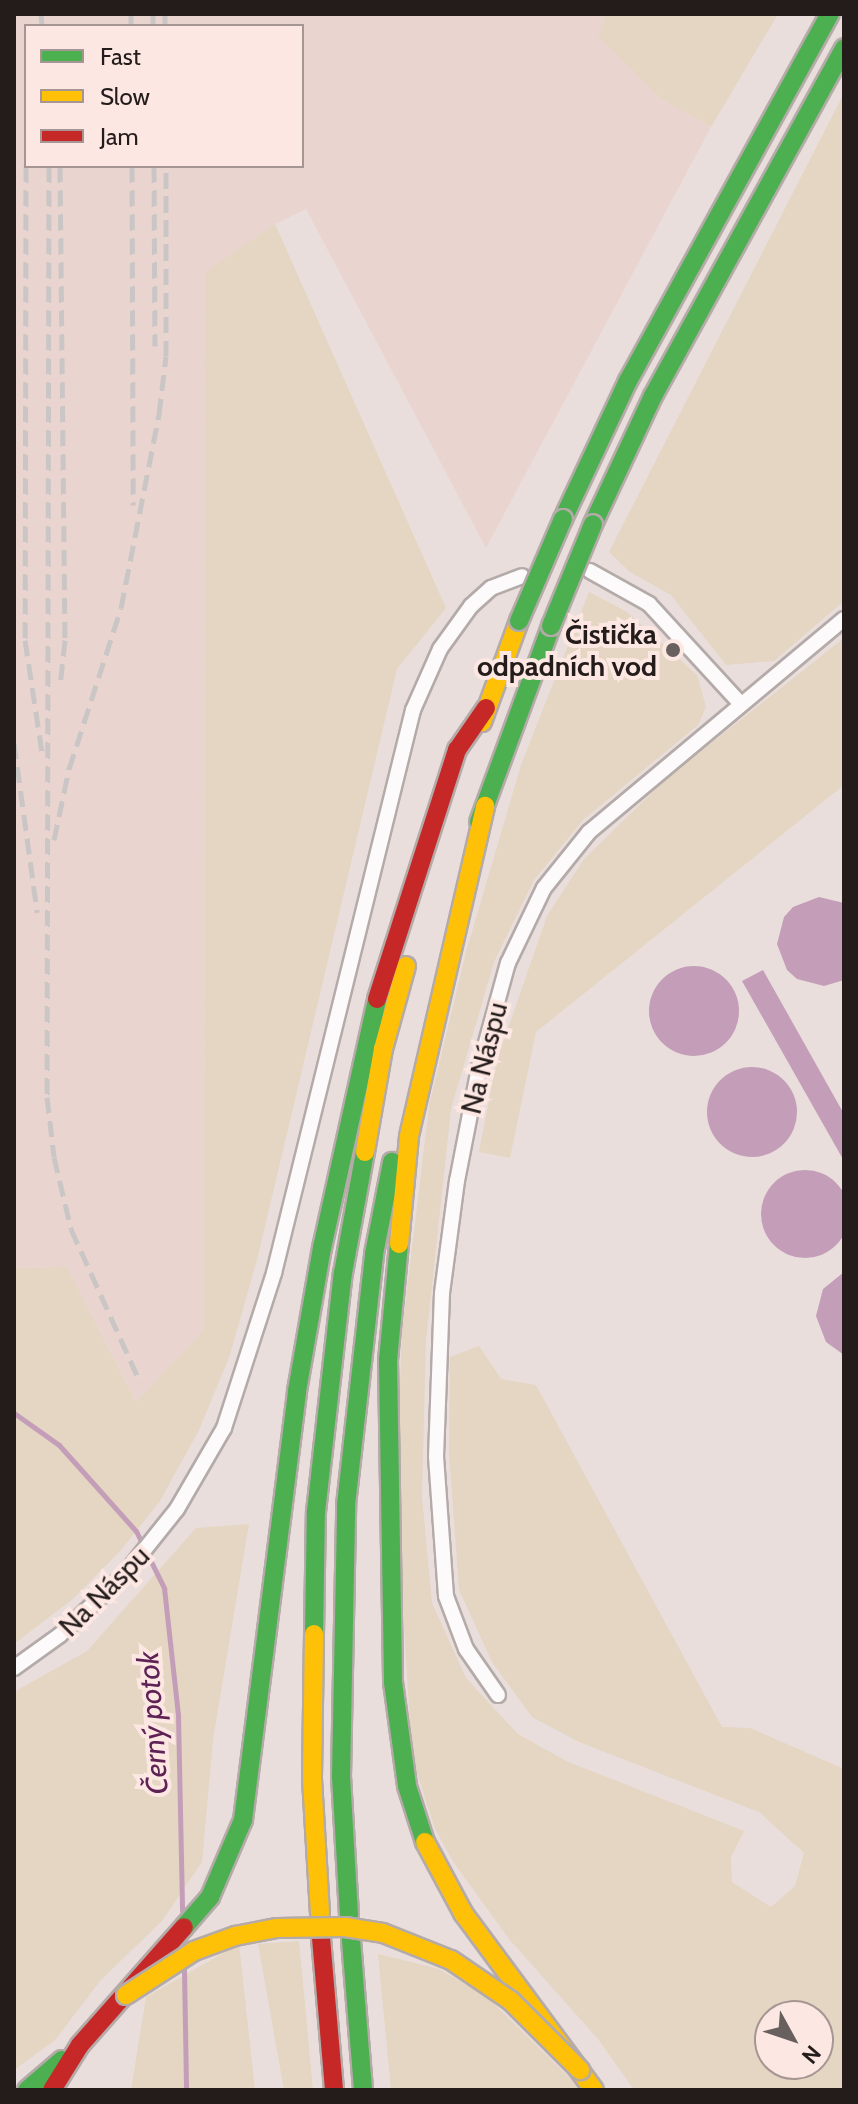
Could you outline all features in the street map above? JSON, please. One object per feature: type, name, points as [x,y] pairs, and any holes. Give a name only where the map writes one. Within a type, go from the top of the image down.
[{"type":"highway","points":[[320,1913],[312,1779],[316,1512],[343,1273],[383,1049],[486,708],[563,519],[628,381],[830,14]]},
{"type":"highway","points":[[349,1915],[342,1745],[346,1505],[374,1254],[416,1043],[485,806],[551,626],[593,524],[653,396],[844,48]]},
{"type":"highway","points":[[27,2090],[80,2045],[193,1918],[223,1872],[243,1820],[297,1391],[322,1248],[376,1004],[417,868],[457,750],[486,708]]},
{"type":"highway","points":[[485,806],[409,1136],[388,1360],[393,1682],[407,1786],[444,1884],[594,2090]]},
{"type":"highway","points":[[126,1995],[183,1957],[235,1936],[277,1928],[345,1927],[383,1933],[451,1960],[511,2001],[580,2070]]},
{"type":"highway","points":[[321,1938],[334,2090]]},
{"type":"highway","points":[[351,1940],[363,2090]]},
{"type":"highway","points":[[52,2090],[80,2045]]},
{"type":"street","points":[[590,571],[649,604],[740,703]]},
{"type":"street","name":"Na Náspu","points":[[14,1668],[112,1588],[170,1519],[224,1428],[252,1354],[421,688],[440,649],[471,606],[495,586],[522,576]]},
{"type":"street","name":"Na Náspu","points":[[498,1695],[466,1649],[452,1614],[441,1571],[437,1518],[442,1293],[479,1068],[515,944],[556,870],[605,817],[844,619]]},
{"type":"shaded area","points":[[14,14],[606,14],[599,36],[661,99],[711,127],[486,548],[306,209],[275,224],[205,273],[204,1330],[136,1402],[67,1267],[14,1268]]},
{"type":"shaded area","points":[[606,14],[778,14],[711,127],[661,99],[598,36]]},
{"type":"shaded area","points":[[844,93],[844,601],[774,661],[726,665],[671,595],[630,572],[609,552]]},
{"type":"shaded area","points":[[275,224],[446,608],[397,669],[257,1260],[230,1355],[199,1430],[160,1501],[121,1550],[74,1598],[14,1644],[14,1268],[67,1267],[136,1402],[204,1330],[205,272]]},
{"type":"shaded area","points":[[589,592],[627,612],[697,675],[706,707],[698,725],[583,820],[534,880],[494,962],[451,1109],[426,1341],[422,1496],[432,1603],[466,1678],[518,1734],[566,1761],[744,1831],[731,1857],[732,1882],[771,1907],[795,1886],[804,1853],[759,1812],[579,1742],[532,1717],[492,1662],[459,1590],[449,1453],[450,1357],[479,1346],[501,1379],[536,1385],[722,1727],[750,1728],[844,1769],[844,2090],[634,2090],[598,2039],[509,1939],[454,1863],[435,1829],[412,1758],[396,1491],[402,1331],[429,1106],[466,952],[521,765]]},
{"type":"shaded area","points":[[844,638],[844,785],[536,1032],[510,1158],[479,1152],[496,1063],[547,916],[584,859],[666,779]]},
{"type":"shaded area","points":[[819,897],[844,903],[844,980],[824,986],[797,979],[787,970],[777,944],[784,917],[793,907]]},
{"type":"shaded area","points":[[694,966],[711,970],[726,979],[735,994],[739,1011],[735,1028],[726,1043],[711,1052],[694,1056],[677,1052],[662,1043],[653,1028],[649,1011],[653,994],[662,979],[677,970]]},
{"type":"shaded area","points":[[763,970],[844,1114],[844,1161],[742,981]]},
{"type":"shaded area","points":[[752,1067],[769,1071],[784,1080],[793,1095],[797,1112],[793,1129],[784,1144],[769,1153],[752,1157],[735,1153],[720,1144],[711,1129],[707,1112],[711,1095],[720,1080],[735,1071]]},
{"type":"shaded area","points":[[805,1170],[822,1173],[836,1183],[846,1197],[849,1214],[846,1231],[836,1245],[822,1255],[805,1258],[788,1255],[774,1245],[764,1231],[761,1214],[764,1197],[774,1183],[788,1173]]},
{"type":"shaded area","points":[[844,1272],[844,1355],[826,1342],[816,1316],[823,1289]]},
{"type":"shaded area","points":[[249,1524],[213,1740],[202,1862],[162,1921],[101,1980],[55,2040],[14,2070],[14,1692],[87,1651],[196,1528]]},
{"type":"shaded area","points":[[299,1941],[313,2090],[284,2090],[258,1944]]},
{"type":"shaded area","points":[[239,1944],[255,2090],[131,2090],[146,1997]]},
{"type":"shaded area","points":[[378,1954],[439,1969],[487,1997],[582,2090],[391,2090]]},
{"type":"waterway","name":"Černý potok","points":[[14,1413],[59,1445],[136,1531],[164,1588],[178,1715],[182,1912]]},
{"type":"waterway","name":"Černý potok","points":[[184,1970],[186,2090]]},
{"type":"railway","points":[[41,14],[42,24]]},
{"type":"railway","points":[[131,14],[131,24]]},
{"type":"railway","points":[[153,14],[153,24]]},
{"type":"railway","points":[[165,14],[165,24]]},
{"type":"railway","points":[[26,168],[25,640],[42,753]]},
{"type":"railway","points":[[49,168],[47,1097],[54,1157],[71,1229],[140,1382]]},
{"type":"railway","points":[[60,168],[65,640],[60,686]]},
{"type":"railway","points":[[132,168],[133,505]]},
{"type":"railway","points":[[154,168],[155,346]]},
{"type":"railway","points":[[54,840],[69,769],[121,608],[159,414],[166,356],[166,168]]},
{"type":"railway","points":[[14,743],[37,912]]},
{"type":"traffic: fast","points":[[563,519],[628,381],[830,14]]},
{"type":"traffic: fast","points":[[593,524],[653,396],[844,48]]},
{"type":"traffic: fast","points":[[519,621],[563,519]]},
{"type":"traffic: fast","points":[[551,626],[593,524]]},
{"type":"traffic: fast","points":[[479,822],[551,626]]},
{"type":"traffic: fast","points":[[184,1927],[210,1897],[243,1820],[297,1391],[322,1248],[377,999]]},
{"type":"traffic: fast","points":[[314,1634],[316,1512],[343,1273],[365,1152]]},
{"type":"traffic: fast","points":[[349,1915],[341,1777],[346,1505],[374,1254],[392,1162]]},
{"type":"traffic: fast","points":[[399,1244],[388,1360],[393,1682],[407,1786],[425,1842]]},
{"type":"traffic: fast","points":[[351,1940],[363,2090]]},
{"type":"traffic: fast","points":[[27,2090],[62,2060]]},
{"type":"traffic: slow","points":[[482,722],[519,621]]},
{"type":"traffic: slow","points":[[399,1244],[409,1136],[485,806]]},
{"type":"traffic: slow","points":[[365,1152],[383,1049],[406,966]]},
{"type":"traffic: slow","points":[[314,1634],[312,1779],[320,1913]]},
{"type":"traffic: slow","points":[[425,1842],[463,1913],[594,2090]]},
{"type":"traffic: slow","points":[[126,1995],[194,1951],[235,1936],[277,1928],[345,1927],[383,1933],[451,1960],[511,2001],[580,2070]]},
{"type":"traffic: jam","points":[[377,999],[457,750],[486,708]]},
{"type":"traffic: jam","points":[[52,2090],[80,2045],[184,1927]]},
{"type":"traffic: jam","points":[[321,1938],[334,2090]]},
{"type":"place","name":"Čistička odpadních vod","points":[[673,650]]}]
